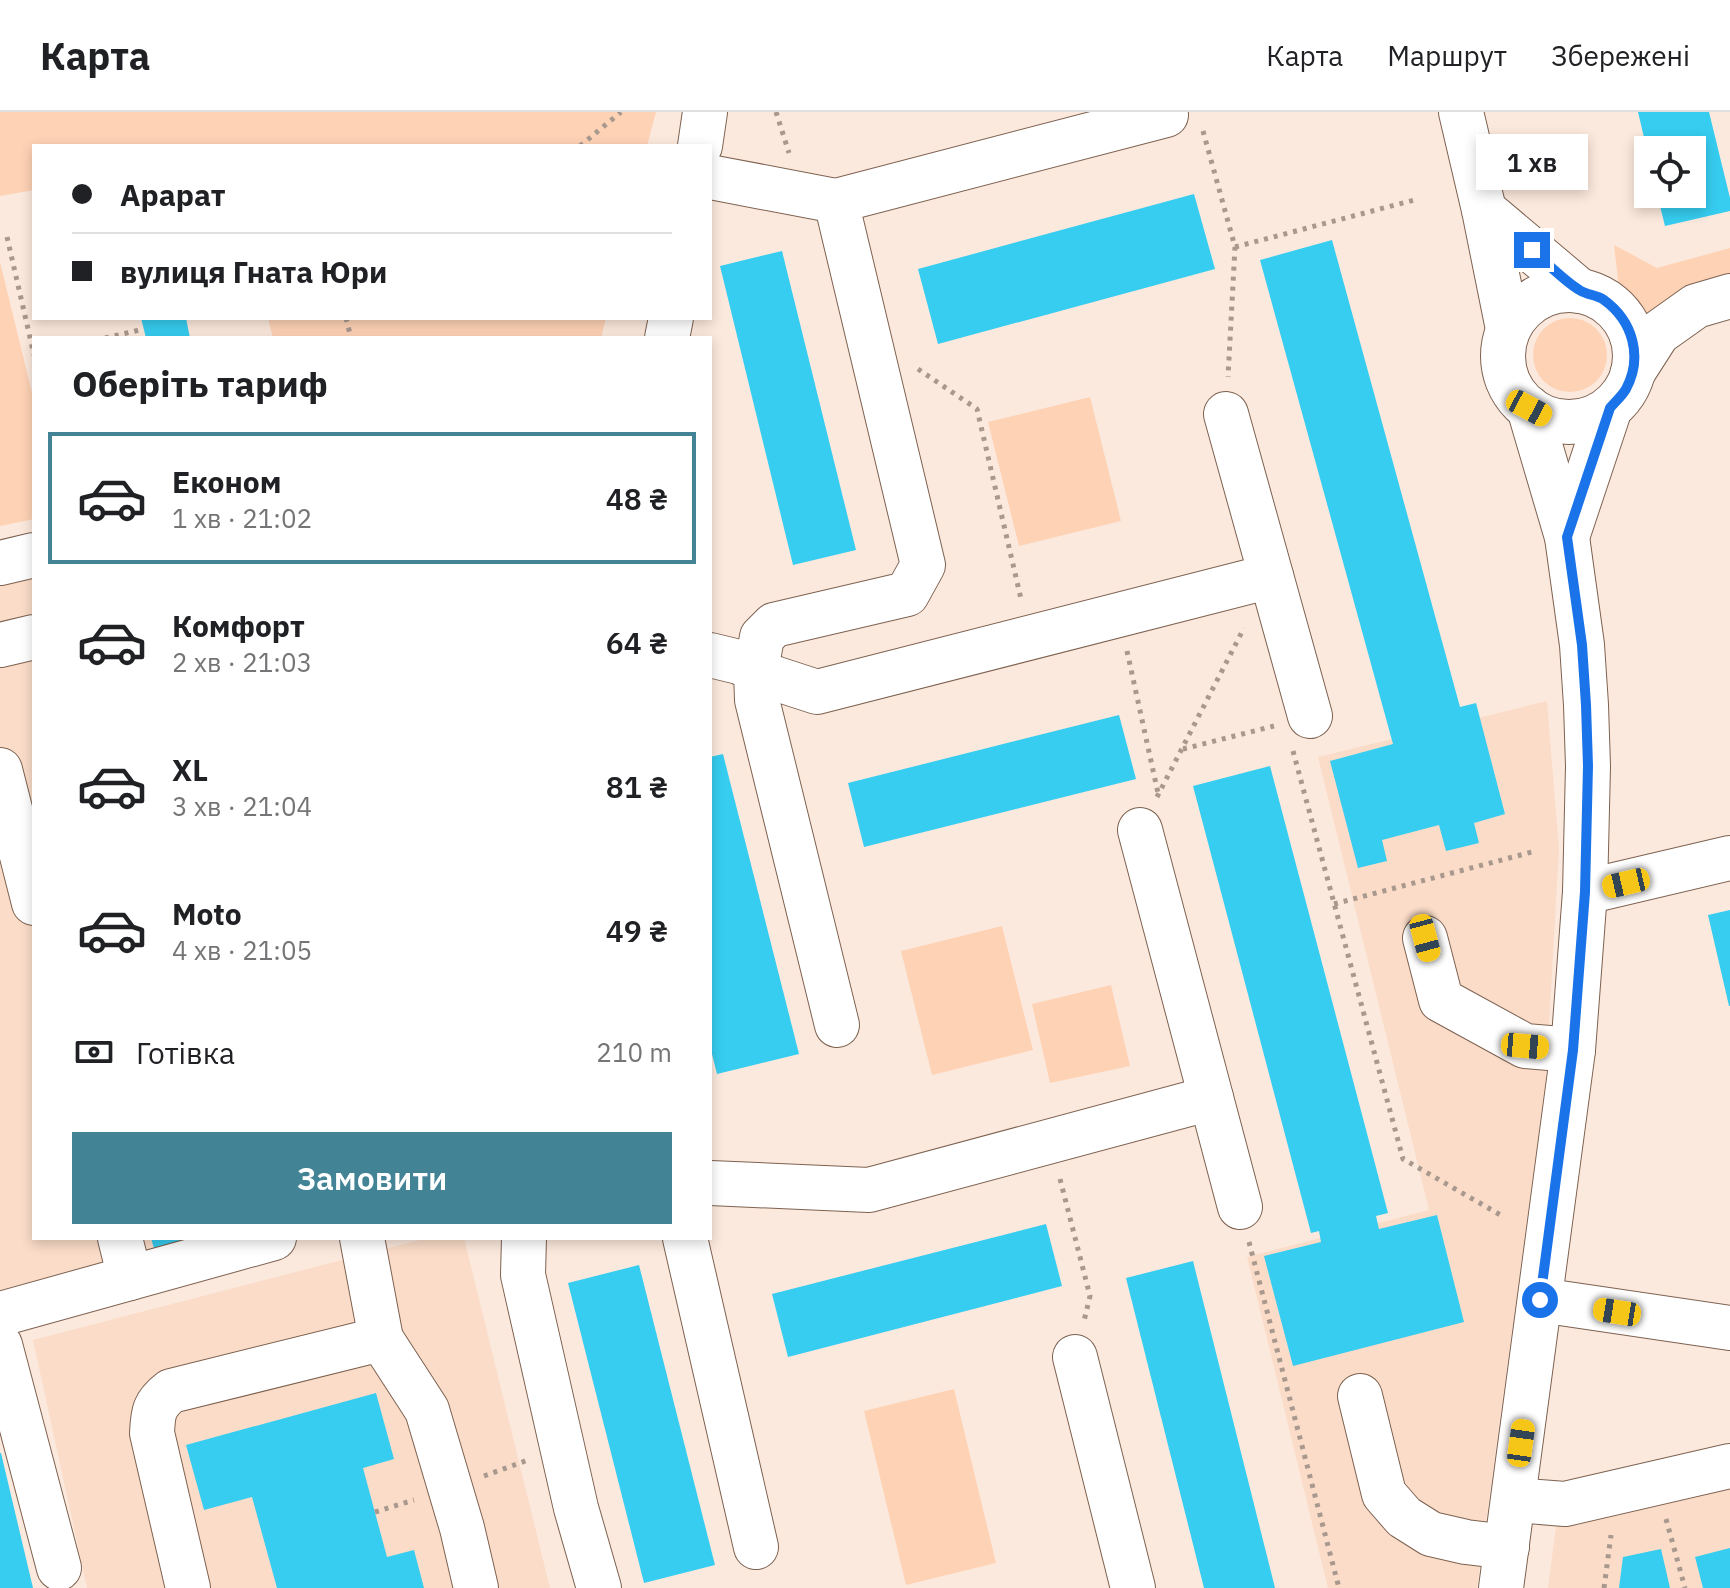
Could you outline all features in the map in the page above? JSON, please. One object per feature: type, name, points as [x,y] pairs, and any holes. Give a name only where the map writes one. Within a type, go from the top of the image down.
[{"type":"street","points":[[700,144],[705,112]]},
{"type":"street","points":[[1461,112],[1508,329]]},
{"type":"street","points":[[712,177],[836,201],[1184,121]]},
{"type":"street","points":[[836,201],[923,565],[907,594],[774,625],[762,637],[756,670],[757,700],[837,1025]]},
{"type":"street","points":[[1484,210],[1580,291]]},
{"type":"street","points":[[1633,372],[1635,351],[1630,329],[1618,311],[1601,298],[1580,291],[1558,291],[1538,298],[1520,311],[1508,329],[1503,351],[1505,372],[1514,392],[1529,408],[1548,419],[1569,422],[1591,418],[1610,408],[1625,392],[1633,372],[1658,333],[1696,306],[1730,296]]},
{"type":"street","points":[[1360,1396],[1384,1494],[1404,1517],[1431,1534],[1466,1542],[1504,1567],[1573,1050],[1585,892],[1588,766],[1582,645],[1567,537],[1529,408]]},
{"type":"street","points":[[1567,537],[1610,408]]},
{"type":"street","points":[[1226,414],[1271,576],[1298,720]]},
{"type":"street","points":[[0,563],[32,555]]},
{"type":"street","points":[[712,655],[739,662],[817,692],[1271,576]]},
{"type":"street","points":[[0,645],[32,637]]},
{"type":"street","points":[[0,770],[32,895]]},
{"type":"street","points":[[1150,812],[1211,1098],[1240,1207]]},
{"type":"street","points":[[1585,892],[1730,858]]},
{"type":"street","points":[[1425,938],[1441,1000],[1525,1046],[1573,1050]]},
{"type":"street","points":[[712,1183],[869,1190],[1211,1098]]},
{"type":"street","points":[[0,1314],[125,1258],[259,1240]]},
{"type":"street","points":[[362,1240],[381,1339],[427,1410],[462,1528],[476,1588]]},
{"type":"street","points":[[524,1240],[523,1275],[576,1508],[599,1588]]},
{"type":"street","points":[[685,1240],[756,1547]]},
{"type":"street","points":[[1540,1300],[1730,1328]]},
{"type":"street","points":[[188,1588],[152,1433],[153,1416],[160,1400],[171,1391],[381,1339]]},
{"type":"street","points":[[0,1345],[59,1568]]},
{"type":"street","points":[[1075,1357],[1133,1588]]},
{"type":"street","points":[[1514,1500],[1658,1509],[1730,1466]]},
{"type":"path","points":[[582,144],[621,112]]},
{"type":"path","points":[[1184,121],[1235,247],[1226,414]]},
{"type":"path","points":[[1235,247],[1418,199]]},
{"type":"path","points":[[7,237],[32,346]]},
{"type":"path","points":[[114,336],[144,329]]},
{"type":"path","points":[[916,368],[977,409],[1031,637]]},
{"type":"path","points":[[1150,812],[1271,576]]},
{"type":"path","points":[[1120,615],[1150,812]]},
{"type":"path","points":[[1182,749],[1298,720],[1334,904],[1403,1159],[1504,1217]]},
{"type":"path","points":[[1334,904],[1532,852]]},
{"type":"path","points":[[1050,1141],[1090,1296],[1075,1357]]},
{"type":"path","points":[[1240,1207],[1339,1588]]},
{"type":"path","points":[[1658,1509],[1685,1588]]},
{"type":"path","points":[[1604,1588],[1611,1535]]},
{"type":"shaded area","points":[[0,112],[656,112],[648,144],[32,144],[32,190],[0,196]]},
{"type":"shaded area","points":[[1614,245],[1657,268],[1730,248],[1730,291],[1639,346],[1633,325],[1621,305]]},
{"type":"shaded area","points":[[0,262],[32,393],[32,519],[0,526]]},
{"type":"shaded area","points":[[1563,318],[1577,318],[1591,324],[1601,334],[1607,355],[1601,376],[1591,386],[1577,392],[1563,392],[1549,386],[1539,376],[1533,362],[1533,348],[1539,334],[1549,324]]},
{"type":"shaded area","points":[[268,320],[606,320],[602,336],[272,336]]},
{"type":"shaded area","points":[[1090,397],[1121,521],[1019,546],[988,422]]},
{"type":"shaded area","points":[[32,555],[32,1240],[267,1240],[0,1314],[0,563]]},
{"type":"shaded area","points":[[1547,701],[1559,849],[1546,1079],[1477,1588],[1328,1588],[1247,1257],[1429,1210],[1318,757]]},
{"type":"shaded area","points":[[1002,926],[1033,1050],[932,1075],[901,951]]},
{"type":"shaded area","points":[[1111,985],[1130,1066],[1050,1083],[1032,1004]]},
{"type":"shaded area","points":[[419,1240],[464,1240],[550,1588],[87,1588],[33,1340]]},
{"type":"shaded area","points":[[954,1389],[996,1563],[906,1585],[864,1411]]},
{"type":"shaded area","points":[[1730,1478],[1730,1588],[1548,1588],[1557,1519]]},
{"type":"building","points":[[1638,112],[1709,112],[1730,198],[1730,211],[1665,226],[1660,208],[1706,208],[1706,136],[1644,136]]},
{"type":"building","points":[[1194,194],[1215,269],[938,344],[918,269]]},
{"type":"building","points":[[1332,240],[1460,707],[1476,703],[1505,814],[1474,823],[1479,843],[1446,851],[1439,825],[1382,840],[1387,861],[1358,868],[1330,761],[1393,744],[1260,260]]},
{"type":"building","points":[[782,251],[856,550],[793,565],[720,266]]},
{"type":"building","points":[[142,320],[186,320],[190,336],[146,336]]},
{"type":"building","points":[[1119,715],[1136,779],[864,847],[848,783]]},
{"type":"building","points":[[723,754],[799,1054],[717,1074],[712,1054],[712,757]]},
{"type":"building","points":[[1270,766],[1388,1213],[1376,1216],[1379,1229],[1437,1215],[1464,1322],[1293,1366],[1264,1256],[1321,1242],[1319,1231],[1311,1233],[1193,786]]},
{"type":"building","points":[[1730,910],[1730,1006],[1729,1006],[1708,915]]},
{"type":"building","points":[[1046,1224],[1062,1286],[788,1357],[772,1294]]},
{"type":"building","points":[[152,1240],[200,1240],[157,1259]]},
{"type":"building","points":[[1193,1261],[1275,1588],[1204,1588],[1126,1278]]},
{"type":"building","points":[[639,1265],[715,1565],[644,1583],[568,1283]]},
{"type":"building","points":[[376,1393],[394,1459],[363,1468],[387,1557],[414,1550],[424,1588],[277,1588],[252,1497],[204,1510],[186,1445]]},
{"type":"building","points":[[1,1453],[33,1588],[0,1588]]},
{"type":"building","points":[[1730,1548],[1730,1588],[1703,1588],[1695,1557]]},
{"type":"building","points":[[1661,1549],[1670,1588],[1619,1588],[1623,1557]]},
{"type":"route","points":[[1532,250],[1580,291],[1601,298],[1618,311],[1630,329],[1635,351],[1633,372],[1625,392],[1610,408],[1567,537],[1582,645],[1586,705],[1585,892],[1573,1050],[1540,1300]]}]
